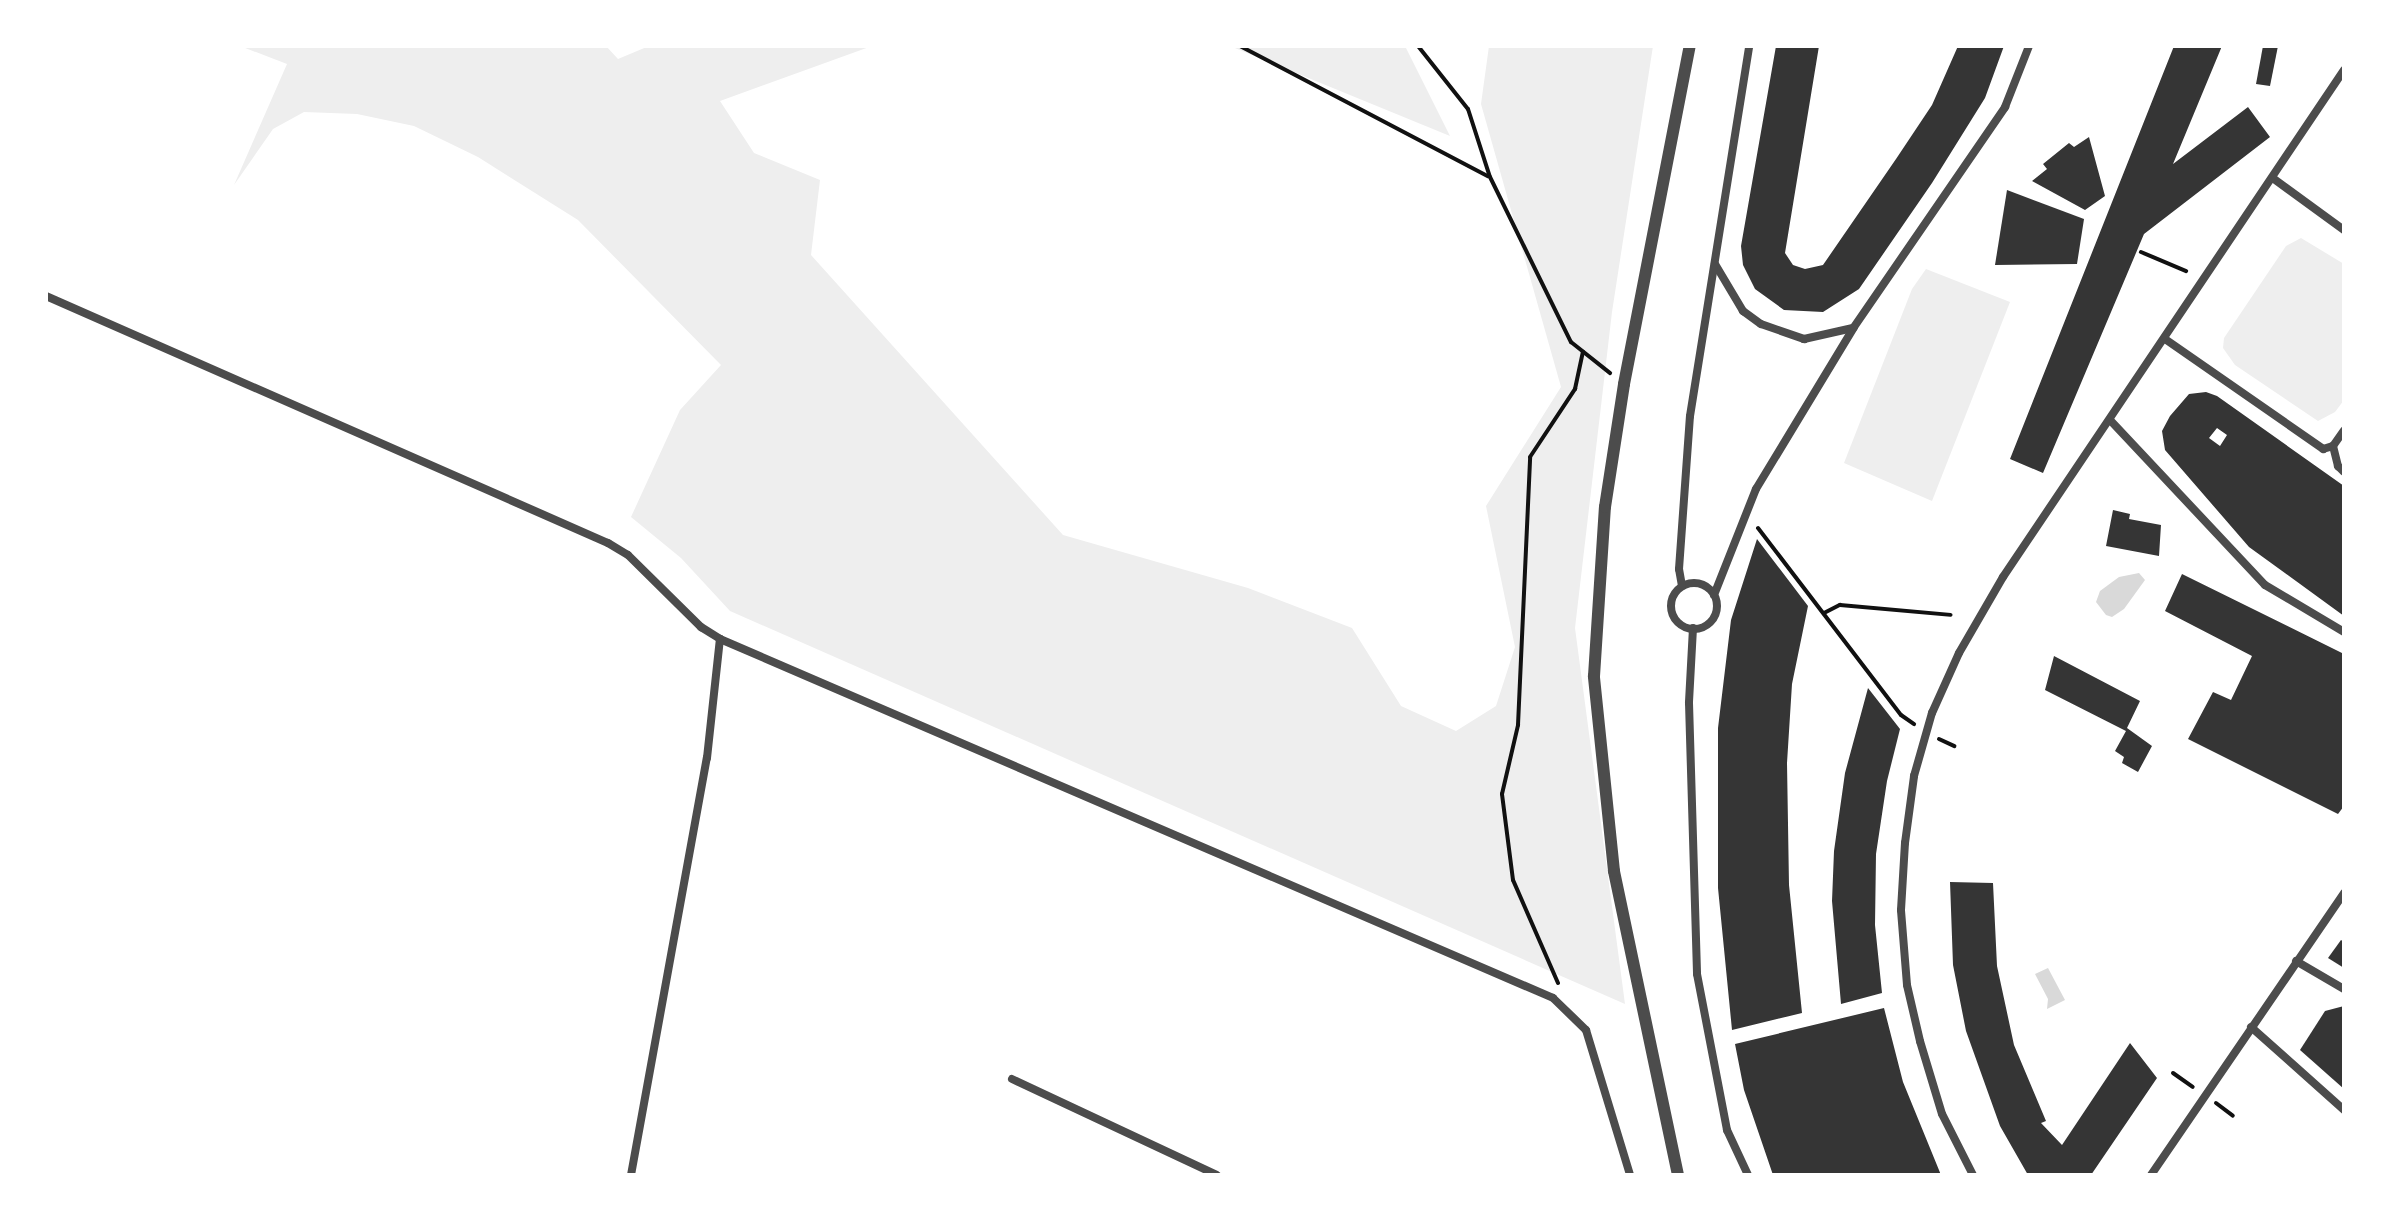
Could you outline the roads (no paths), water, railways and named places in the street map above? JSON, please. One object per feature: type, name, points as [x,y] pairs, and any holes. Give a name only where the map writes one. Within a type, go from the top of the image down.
[{"type":"street","points":[[1682,586],[1679,569],[1690,416],[1749,46]]},
{"type":"street","points":[[1714,595],[1703,585],[1682,586],[1673,597],[1672,612],[1680,624],[1693,628],[1706,625],[1715,614],[1714,595],[1756,489],[1854,327],[2005,107],[2029,46]]},
{"type":"street","points":[[1678,1175],[1614,871],[1594,676],[1605,507],[1624,384],[1690,47]]},
{"type":"street","points":[[1973,1175],[1942,1114],[1907,985],[1901,910],[1914,776],[1932,713],[1959,653],[2003,577],[2274,179],[2344,70]]},
{"type":"street","points":[[2274,179],[2344,230]]},
{"type":"street","points":[[1715,264],[1743,311],[1761,324],[1804,339],[1827,336],[1854,327]]},
{"type":"street","points":[[46,296],[608,543],[628,555],[701,627],[720,639],[1553,998],[1570,1011],[1586,1030],[1612,1107],[1630,1175]]},
{"type":"street","points":[[2165,339],[2323,449],[2333,446],[2344,430]]},
{"type":"street","points":[[2110,420],[2265,585],[2344,632]]},
{"type":"street","points":[[2333,446],[2338,466],[2344,472]]},
{"type":"street","points":[[1693,628],[1689,703],[1697,974],[1727,1130],[1748,1175]]},
{"type":"street","points":[[631,1175],[707,758],[720,639]]},
{"type":"street","points":[[2151,1175],[2344,893]]},
{"type":"street","points":[[2296,961],[2344,989]]},
{"type":"street","points":[[2251,1027],[2344,1110]]},
{"type":"street","points":[[1012,1079],[1217,1175]]}]
